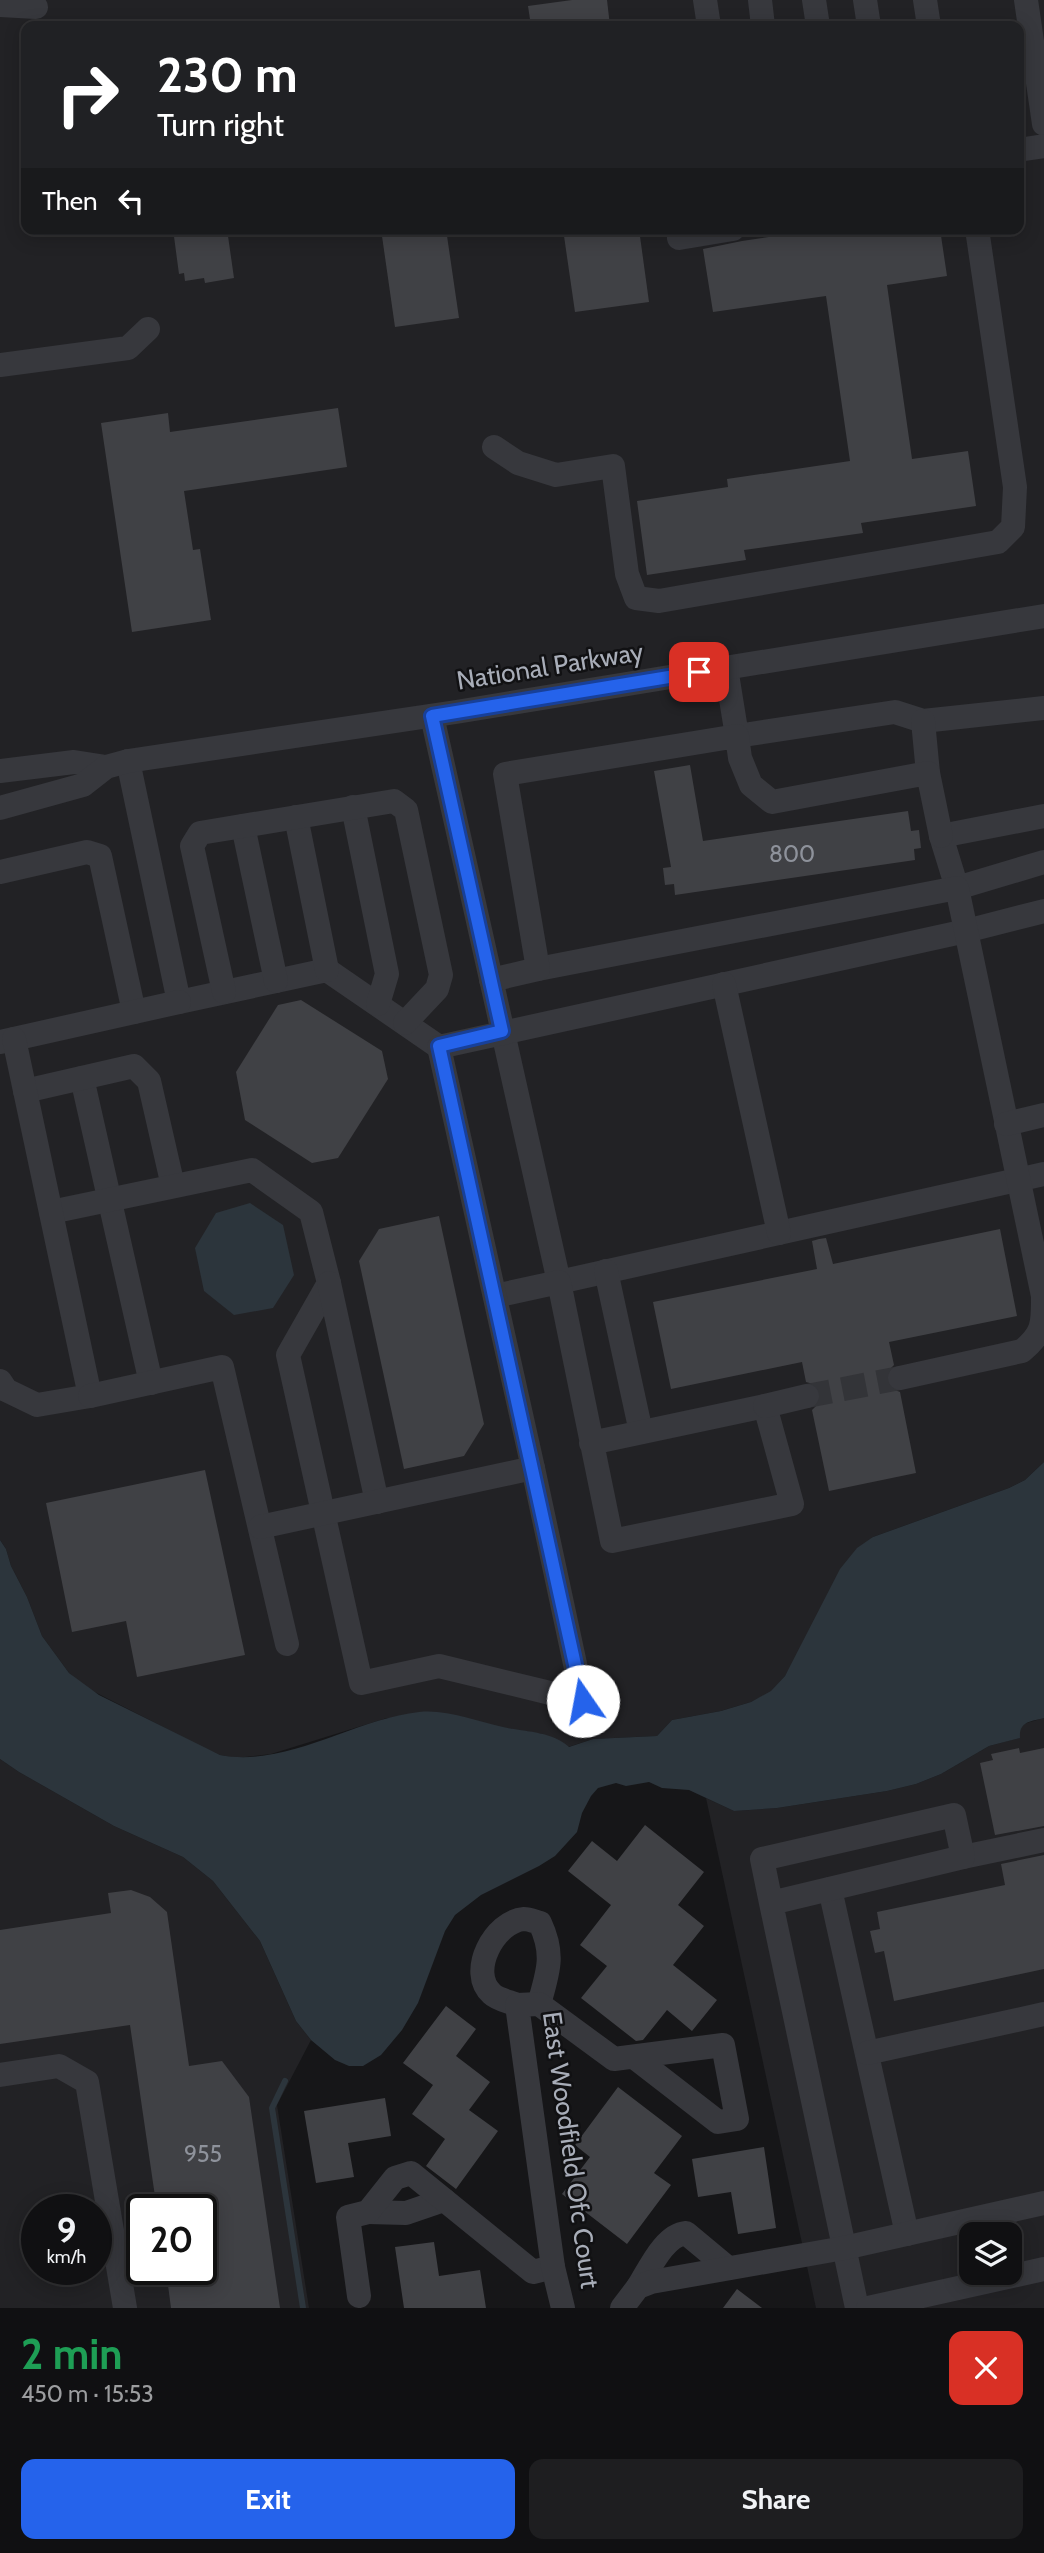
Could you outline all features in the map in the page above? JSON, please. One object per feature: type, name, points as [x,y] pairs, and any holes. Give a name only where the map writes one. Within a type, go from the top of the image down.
[{"type":"street","points":[[705,0],[708,21]]},
{"type":"street","points":[[760,0],[762,21]]},
{"type":"street","points":[[814,0],[817,21]]},
{"type":"street","points":[[865,0],[868,21]]},
{"type":"street","points":[[925,0],[928,21]]},
{"type":"street","points":[[1026,0],[1044,124]]},
{"type":"street","points":[[0,5],[36,7]]},
{"type":"street","points":[[1024,149],[1044,146]]},
{"type":"street","points":[[679,238],[697,235]]},
{"type":"street","points":[[494,447],[518,463],[556,475],[614,466],[627,573],[636,598],[659,601],[998,542],[1013,527],[1015,487],[978,235]]},
{"type":"street","points":[[0,365],[128,348],[148,329]]},
{"type":"street","name":"National Parkway","points":[[0,771],[74,762],[117,764],[432,716],[1044,616]]},
{"type":"street","points":[[726,668],[740,758],[751,785],[772,802],[928,773]]},
{"type":"street","points":[[538,969],[505,774],[895,712],[923,721],[1044,708]]},
{"type":"street","points":[[432,716],[559,1282],[612,1541],[792,1504],[765,1406]]},
{"type":"street","points":[[900,1378],[1022,1351],[1041,1332],[1043,1296],[957,888],[941,836],[928,773],[923,721]]},
{"type":"street","points":[[117,764],[179,1002]]},
{"type":"street","name":"National Parkway","points":[[0,808],[83,785],[117,764]]},
{"type":"street","points":[[225,992],[192,846],[200,833],[394,800],[405,810],[441,975],[437,989],[405,1023]]},
{"type":"street","points":[[353,807],[387,974],[377,1004]]},
{"type":"street","points":[[941,836],[1044,816]]},
{"type":"street","points":[[296,817],[327,970],[439,1046],[583,1701],[439,1666],[361,1683],[288,1355],[329,1283]]},
{"type":"street","points":[[243,826],[276,981]]},
{"type":"street","points":[[0,872],[88,852],[100,856],[134,1012]]},
{"type":"street","points":[[491,980],[957,888],[1044,862]]},
{"type":"street","points":[[439,1046],[966,931],[1044,911]]},
{"type":"street","points":[[90,1396],[25,1091],[7,1041],[327,970]]},
{"type":"street","points":[[724,984],[779,1233]]},
{"type":"street","points":[[25,1091],[134,1066],[149,1081],[173,1186]]},
{"type":"street","points":[[82,1078],[151,1383]]},
{"type":"street","points":[[1006,1124],[1044,1115]]},
{"type":"street","points":[[51,1212],[252,1170],[311,1212],[377,1502]]},
{"type":"street","points":[[495,1296],[1044,1174]]},
{"type":"street","points":[[606,1271],[640,1432]]},
{"type":"street","points":[[0,1381],[6,1390],[37,1405],[222,1367],[287,1644]]},
{"type":"street","points":[[591,1443],[807,1396]]},
{"type":"street","points":[[260,1527],[533,1468]]},
{"type":"street","points":[[858,2308],[762,1859],[954,1815],[963,1857]]},
{"type":"street","points":[[771,1903],[1044,1840]]},
{"type":"street","points":[[830,1889],[907,2234]]},
{"type":"street","name":"East Woodfield Ofc Court","points":[[563,2308],[554,2267],[528,2004],[614,2059],[634,2057]]},
{"type":"street","points":[[867,2053],[1044,2014]]},
{"type":"street","points":[[0,2075],[59,2066],[88,2082],[125,2308]]},
{"type":"street","points":[[368,2212],[395,2178],[411,2173],[533,2272],[554,2267]]},
{"type":"street","points":[[359,2296],[348,2217],[368,2212],[406,2213],[444,2200]]},
{"type":"street","points":[[638,2287],[651,2282],[844,2248],[1044,2203]]},
{"type":"street","points":[[622,2308],[667,2245],[680,2234],[686,2233],[728,2268]]},
{"type":"street","points":[[868,2308],[1044,2269]]},
{"type":"shaded area","points":[[0,0],[1044,0],[1044,1462],[1025,1480],[1009,1488],[873,1537],[785,1676],[771,1692],[751,1702],[721,1711],[672,1720],[657,1736],[593,1739],[568,1747],[542,1734],[506,1728],[387,1718],[271,1754],[237,1758],[220,1755],[85,1687],[69,1673],[42,1636],[0,1540]]},
{"type":"shaded area","points":[[250,1203],[283,1225],[294,1275],[273,1308],[234,1315],[204,1291],[195,1248],[216,1213]]},
{"type":"shaded area","points":[[1044,1462],[1044,1718],[1023,1725],[1020,1738],[989,1746],[941,1774],[916,1784],[887,1791],[777,1808],[734,1811],[689,1790],[662,1788],[649,1782],[626,1786],[616,1783],[598,1788],[582,1813],[577,1832],[555,1856],[481,1895],[455,1915],[445,1931],[418,2003],[402,2030],[381,2055],[363,2066],[349,2066],[335,2060],[311,2040],[296,2021],[260,1941],[213,1881],[183,1857],[114,1826],[0,1759],[0,1540],[42,1636],[69,1673],[99,1695],[220,1755],[270,1755],[394,1716],[419,1712],[450,1714],[546,1735],[569,1747],[593,1739],[657,1736],[672,1720],[721,1711],[751,1702],[771,1691],[785,1676],[840,1569],[857,1548],[873,1537],[1009,1488],[1025,1480]]},
{"type":"shaded area","points":[[1044,1718],[1044,2308],[816,2308],[706,1798],[734,1811],[777,1808],[887,1791],[941,1774],[989,1746],[1019,1738],[1019,1729],[1023,1724]]},
{"type":"shaded area","points":[[0,1759],[114,1826],[183,1857],[213,1881],[260,1941],[296,2021],[311,2040],[277,2105],[309,2308],[0,2308]]},
{"type":"building","points":[[572,0],[607,0],[609,21],[530,21],[528,6]]},
{"type":"building","points":[[174,235],[228,235],[234,278],[205,283],[204,278],[185,281],[184,273],[179,274]]},
{"type":"building","points":[[382,235],[447,235],[459,318],[395,327]]},
{"type":"building","points":[[564,235],[640,235],[649,302],[575,312]]},
{"type":"building","points":[[782,235],[941,235],[947,276],[887,285],[912,459],[968,451],[976,506],[861,523],[863,533],[744,550],[746,560],[647,575],[637,501],[728,487],[727,479],[850,461],[826,296],[713,312],[703,249]]},
{"type":"building","points":[[338,408],[347,467],[184,491],[193,550],[200,549],[211,620],[132,632],[101,423],[168,413],[170,432]]},
{"type":"building","points":[[690,765],[703,841],[908,811],[911,831],[919,830],[921,848],[914,849],[915,860],[675,895],[674,884],[665,885],[663,868],[671,867],[654,771]]},
{"type":"building","points":[[301,1000],[382,1051],[388,1079],[338,1158],[312,1163],[245,1120],[236,1072],[278,1005]]},
{"type":"building","points":[[439,1216],[484,1424],[464,1456],[404,1469],[359,1261],[379,1229]]},
{"type":"building","points":[[1000,1229],[1017,1316],[889,1342],[894,1365],[886,1373],[885,1381],[890,1388],[900,1392],[916,1473],[829,1491],[812,1410],[821,1401],[822,1393],[817,1385],[806,1382],[802,1362],[671,1389],[653,1302],[817,1269],[812,1241],[819,1239],[826,1238],[833,1264]]},
{"type":"building","points":[[205,1470],[245,1655],[137,1677],[126,1621],[72,1632],[46,1503]]},
{"type":"building","points":[[1019,1748],[1020,1753],[1044,1748],[1044,1826],[995,1835],[980,1763],[993,1760],[991,1754]]},
{"type":"building","points":[[645,1825],[704,1872],[678,1905],[704,1926],[673,1965],[717,2000],[692,2031],[667,2010],[643,2040],[636,2041],[581,1998],[607,1966],[580,1945],[611,1905],[568,1871],[592,1841],[617,1861]]},
{"type":"building","points":[[1044,1855],[1044,1969],[894,2001],[884,1951],[875,1953],[870,1931],[880,1929],[877,1912],[1005,1885],[1001,1864]]},
{"type":"building","points":[[131,1890],[150,1897],[167,1912],[189,2066],[222,2061],[249,2097],[280,2308],[171,2308],[168,2285],[217,2285],[217,2194],[155,2194],[130,2025],[0,2044],[0,1930],[111,1913],[108,1893]]},
{"type":"building","points":[[446,2006],[476,2029],[456,2056],[490,2082],[469,2110],[498,2131],[456,2189],[426,2166],[445,2139],[412,2114],[433,2085],[403,2063]]},
{"type":"building","points":[[618,2087],[682,2136],[654,2173],[671,2185],[627,2244],[562,2194],[590,2157],[575,2145]]},
{"type":"building","points":[[385,2098],[391,2136],[348,2143],[354,2177],[316,2183],[304,2111]]},
{"type":"building","points":[[764,2147],[776,2228],[738,2234],[731,2192],[698,2197],[692,2159]]},
{"type":"building","points":[[434,2242],[439,2276],[480,2270],[486,2308],[404,2308],[395,2247]]},
{"type":"building","points":[[737,2289],[762,2308],[723,2308]]},
{"type":"waterway","points":[[285,2081],[272,2108],[303,2308]]},
{"type":"tunnel","points":[[807,1396],[900,1378]]},
{"type":"route","points":[[583,1701],[439,1046],[502,1031],[432,716],[699,672]]}]
